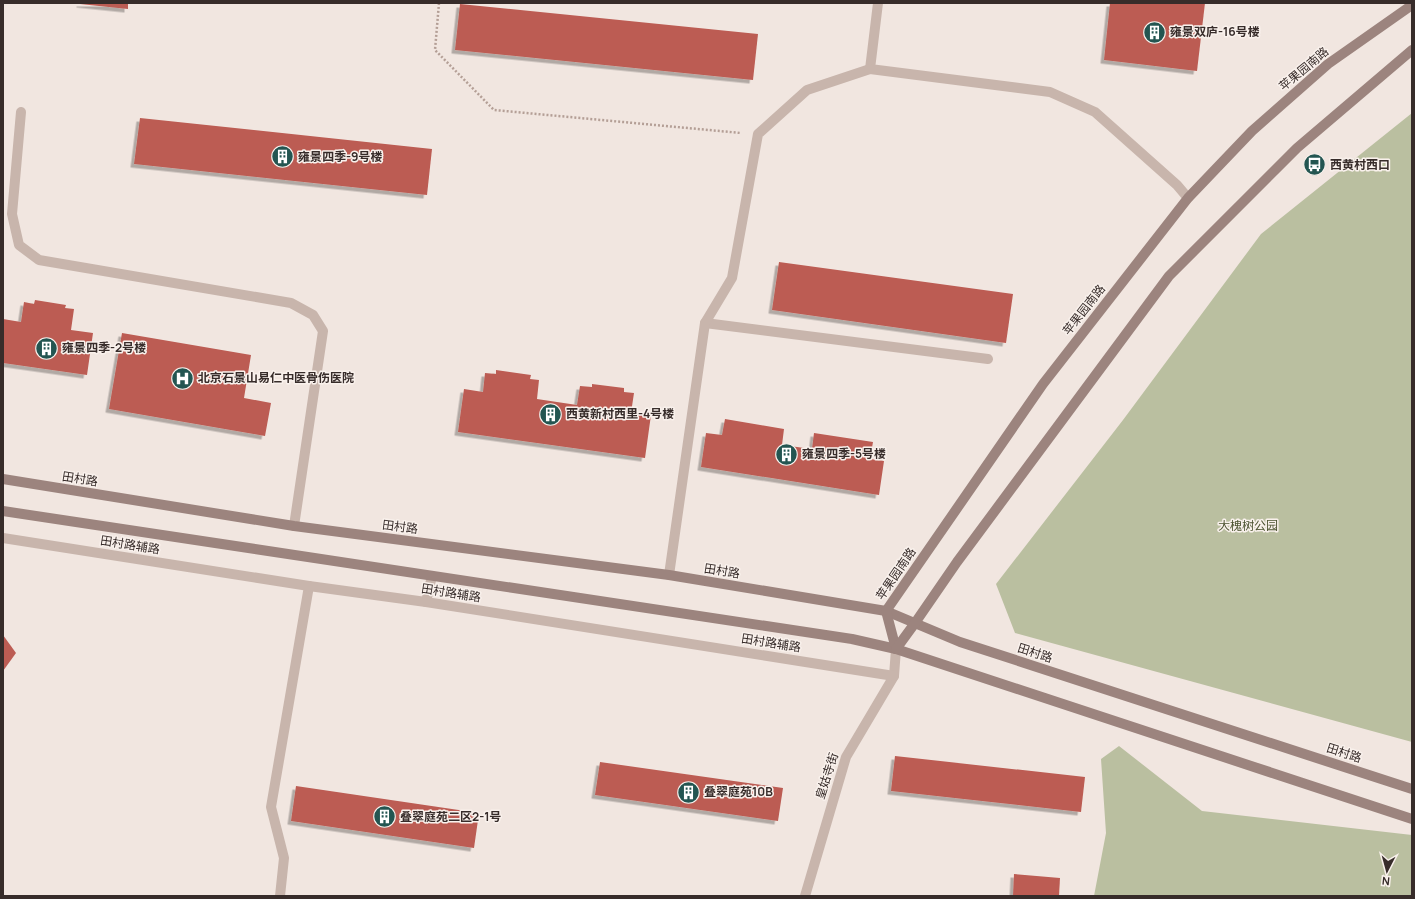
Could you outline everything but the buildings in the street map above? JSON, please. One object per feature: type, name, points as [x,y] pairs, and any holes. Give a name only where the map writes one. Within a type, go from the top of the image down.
[{"type":"main road","name":"苹果园南路","points":[[896,648],[886,611],[1043,384],[1188,198],[1252,131],[1328,64],[1412,5]]},
{"type":"main road","points":[[896,648],[957,562],[1169,276],[1297,148],[1412,50]]},
{"type":"main road","name":"田村路","points":[[3,479],[294,526],[669,575],[886,611],[960,642],[1412,789]]},
{"type":"main road","points":[[3,511],[852,639],[896,648],[1412,819]]},
{"type":"street","points":[[870,69],[878,3]]},
{"type":"street","points":[[669,575],[705,323],[732,278],[758,134],[807,90],[870,69],[1050,92],[1095,112],[1177,185],[1188,198]]},
{"type":"street","points":[[22,112],[12,214],[19,245],[39,260],[291,303],[314,315],[323,331],[294,526]]},
{"type":"street","points":[[705,323],[988,359]]},
{"type":"street","name":"田村路辅路","points":[[3,538],[309,586],[426,602],[894,676]]},
{"type":"street","points":[[426,602],[432,576]]},
{"type":"street","points":[[280,896],[284,858],[271,807],[309,586]]},
{"type":"street","name":"皇姑寺街","points":[[805,896],[846,756],[894,676],[896,648]]},
{"type":"path","points":[[439,3],[435,50],[494,110],[758,134]]},
{"type":"green space","name":"大槐树公园","points":[[1412,113],[1412,742],[1015,633],[996,584],[1123,420],[1261,234]]},
{"type":"green space","points":[[1119,746],[1202,811],[1412,835],[1412,896],[1094,896],[1106,833],[1101,759]]},
{"type":"place","name":"雍景双庐-16号楼","points":[[1154,32]]},
{"type":"place","name":"雍景四季-9号楼","points":[[283,157]]},
{"type":"place","name":"西黄村西口","points":[[1315,165]]},
{"type":"place","name":"雍景四季-2号楼","points":[[47,348]]},
{"type":"place","name":"北京石景山易仁中医骨伤医院","points":[[182,378]]},
{"type":"place","name":"西黄新村西里-4号楼","points":[[551,414]]},
{"type":"place","name":"雍景四季-5号楼","points":[[787,454]]},
{"type":"place","name":"叠翠庭苑10B","points":[[689,792]]},
{"type":"place","name":"叠翠庭苑二区2-1号","points":[[385,817]]}]
